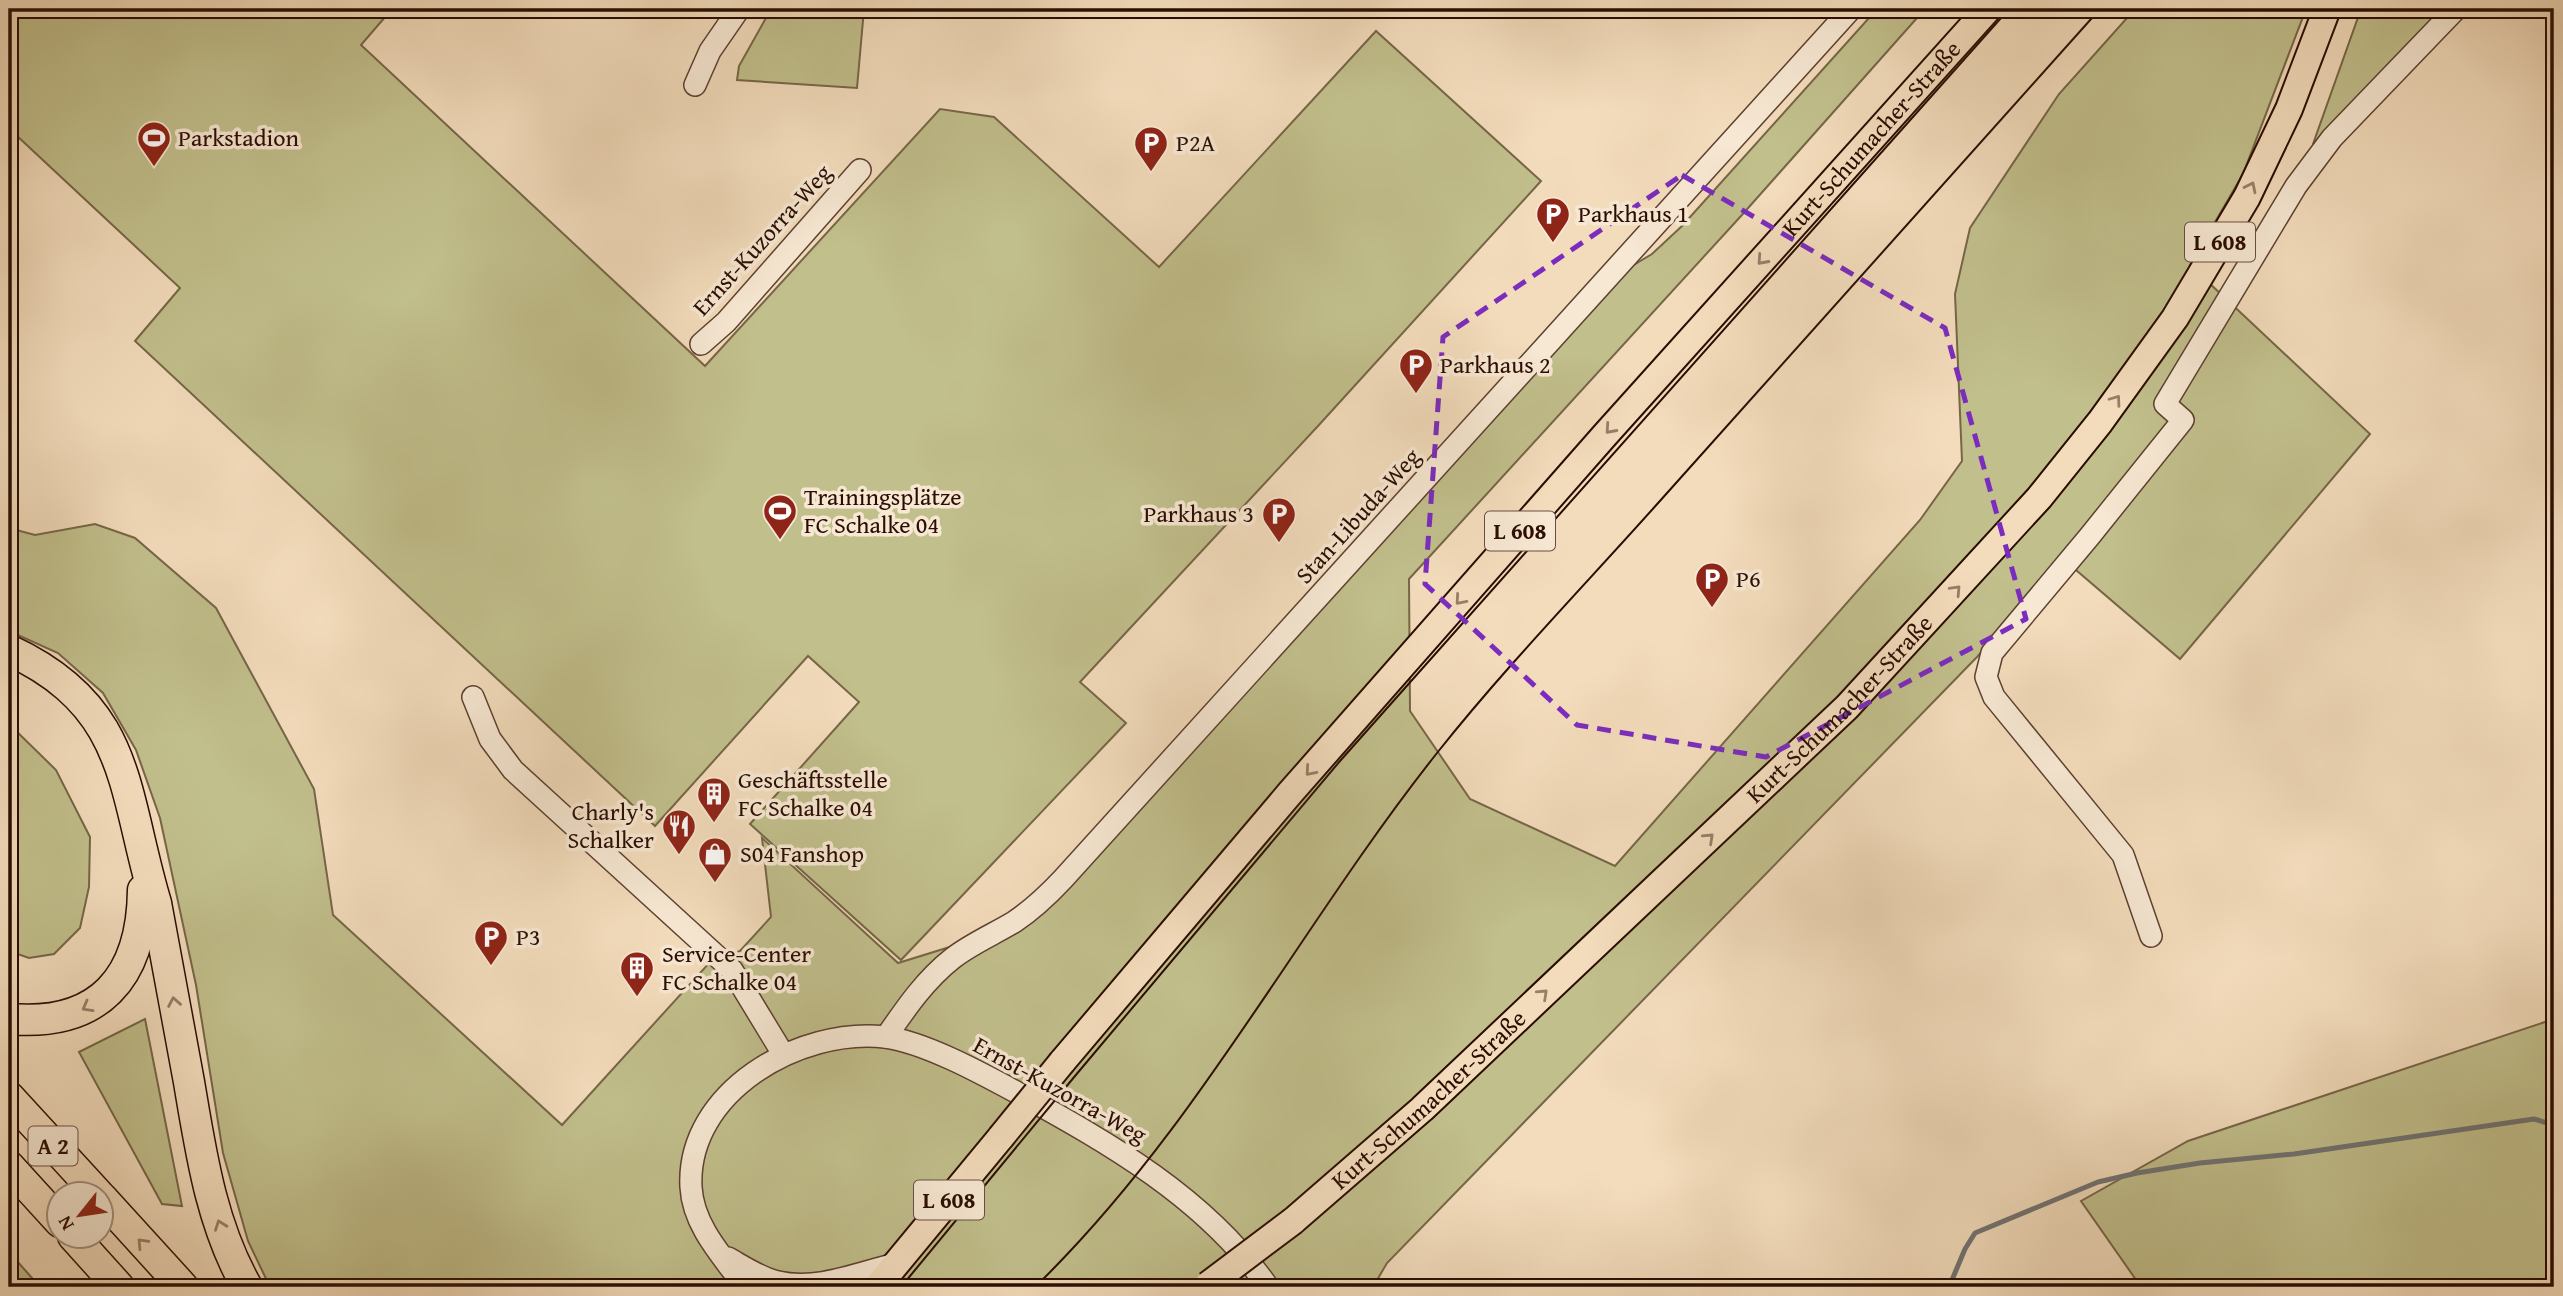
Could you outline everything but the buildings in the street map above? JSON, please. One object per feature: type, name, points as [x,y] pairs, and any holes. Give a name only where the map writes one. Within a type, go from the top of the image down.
[{"type":"highway","points":[[9,650],[37,663],[71,689],[96,718],[117,753],[130,791],[144,862],[156,903],[206,1174],[217,1219],[237,1270],[247,1287]]},
{"type":"highway","points":[[9,1018],[51,1020],[75,1014],[102,999],[122,975],[136,947],[141,923],[144,862]]},
{"type":"highway","name":"A 2","points":[[9,1097],[85,1180]]},
{"type":"highway","name":"A 2","points":[[9,1166],[46,1207]]},
{"type":"highway","name":"A 2","points":[[116,1214],[183,1287]]},
{"type":"highway","points":[[85,1250],[119,1287]]},
{"type":"main road","name":"Kurt-Schumacher-Straße","points":[[877,1287],[1062,1062],[1290,793],[1542,506],[1989,9]]},
{"type":"main road","name":"Kurt-Schumacher-Straße","points":[[1206,1286],[1293,1221],[1422,1109],[1847,707],[2039,498],[2100,422],[2175,318],[2247,197],[2288,109],[2327,9]]},
{"type":"street","points":[[695,85],[709,51],[739,9]]},
{"type":"street","name":"Stan-Libuda-Weg","points":[[886,1037],[913,998],[954,956],[1040,903],[1063,879],[1851,9]]},
{"type":"street","points":[[2151,936],[2123,855],[1994,697],[1986,677],[1992,653],[2183,420],[2165,404],[2296,186],[2341,129],[2456,9]]},
{"type":"street","name":"Ernst-Kuzorra-Weg","points":[[701,344],[726,321],[860,170]]},
{"type":"street","points":[[473,697],[490,739],[513,770],[732,970],[783,1054]]},
{"type":"street","name":"Ernst-Kuzorra-Weg","points":[[745,1287],[700,1224],[691,1189],[692,1162],[702,1133],[721,1104],[746,1078],[783,1054],[828,1040],[886,1037],[933,1051],[983,1074],[1135,1161],[1197,1210],[1250,1261],[1268,1287]]},
{"type":"street","name":"Ernst-Kuzorra-Weg","points":[[720,1253],[753,1273],[778,1282],[810,1285],[896,1264]]},
{"type":"highlighted area","points":[[1682,175],[1945,328],[2026,619],[1766,757],[1577,725],[1425,584],[1443,337]]},
{"type":"shaded area","name":"Trainingsplätze FC Schalke 04","points":[[9,9],[392,9],[361,45],[705,366],[940,109],[994,117],[1159,267],[1376,31],[1541,181],[1080,682],[1126,723],[901,960],[750,824],[859,702],[808,656],[655,826],[135,341],[180,288],[16,135],[9,134]]},
{"type":"shaded area","points":[[771,9],[864,9],[857,88],[737,80],[739,66]]},
{"type":"shaded area","points":[[1877,9],[1925,9],[1741,216],[1409,579],[1410,711],[1470,799],[1615,866],[1920,520],[1962,461],[1955,294],[1970,228],[2059,94],[2135,9],[2306,9],[2243,174],[2190,265],[2370,434],[2180,659],[2063,559],[1977,657],[1387,1263],[1373,1287],[270,1287],[248,1241],[223,1153],[196,985],[160,818],[136,750],[103,693],[58,653],[9,631],[9,528],[35,535],[95,524],[135,538],[216,608],[314,789],[333,915],[562,1125],[710,962],[740,951],[771,917],[762,838],[898,963],[982,937],[1040,905],[1612,278],[1652,254],[1682,226]]},
{"type":"shaded area","points":[[2361,9],[2449,9],[2313,144]]},
{"type":"shaded area","points":[[9,724],[56,770],[90,837],[89,887],[80,928],[54,954],[29,958],[9,951]]},
{"type":"shaded area","points":[[145,1019],[182,1206],[162,1204],[79,1052]]},
{"type":"shaded area","points":[[2554,1019],[2554,1287],[2141,1287],[2081,1201],[2188,1141]]},
{"type":"shaded area","points":[[9,1252],[40,1287],[9,1287]]},
{"type":"waterway","points":[[1949,1287],[1975,1233],[2098,1182],[2200,1163],[2294,1154],[2534,1119],[2554,1125]]},
{"type":"tram line","points":[[901,1287],[1340,761],[2009,9]]},
{"type":"tram line","points":[[1035,1287],[1093,1226],[1197,1095],[1387,820],[1464,720],[2100,9]]},
{"type":"place","name":"Parkstadion","points":[[154,168]]},
{"type":"place","name":"P2A","points":[[1151,173]]},
{"type":"place","name":"Parkhaus 1","points":[[1553,244]]},
{"type":"place","name":"Parkhaus 2","points":[[1416,395]]},
{"type":"place","name":"Trainingsplätze FC Schalke 04","points":[[780,541]]},
{"type":"place","name":"Parkhaus 3","points":[[1279,544]]},
{"type":"place","name":"P6","points":[[1712,609]]},
{"type":"place","name":"Geschäftsstelle FC Schalke 04","points":[[714,824]]},
{"type":"place","name":"Charly's Schalker","points":[[679,856]]},
{"type":"place","name":"S04 Fanshop","points":[[715,884]]},
{"type":"place","name":"P3","points":[[491,967]]},
{"type":"place","name":"Service-Center FC Schalke 04","points":[[637,998]]}]
